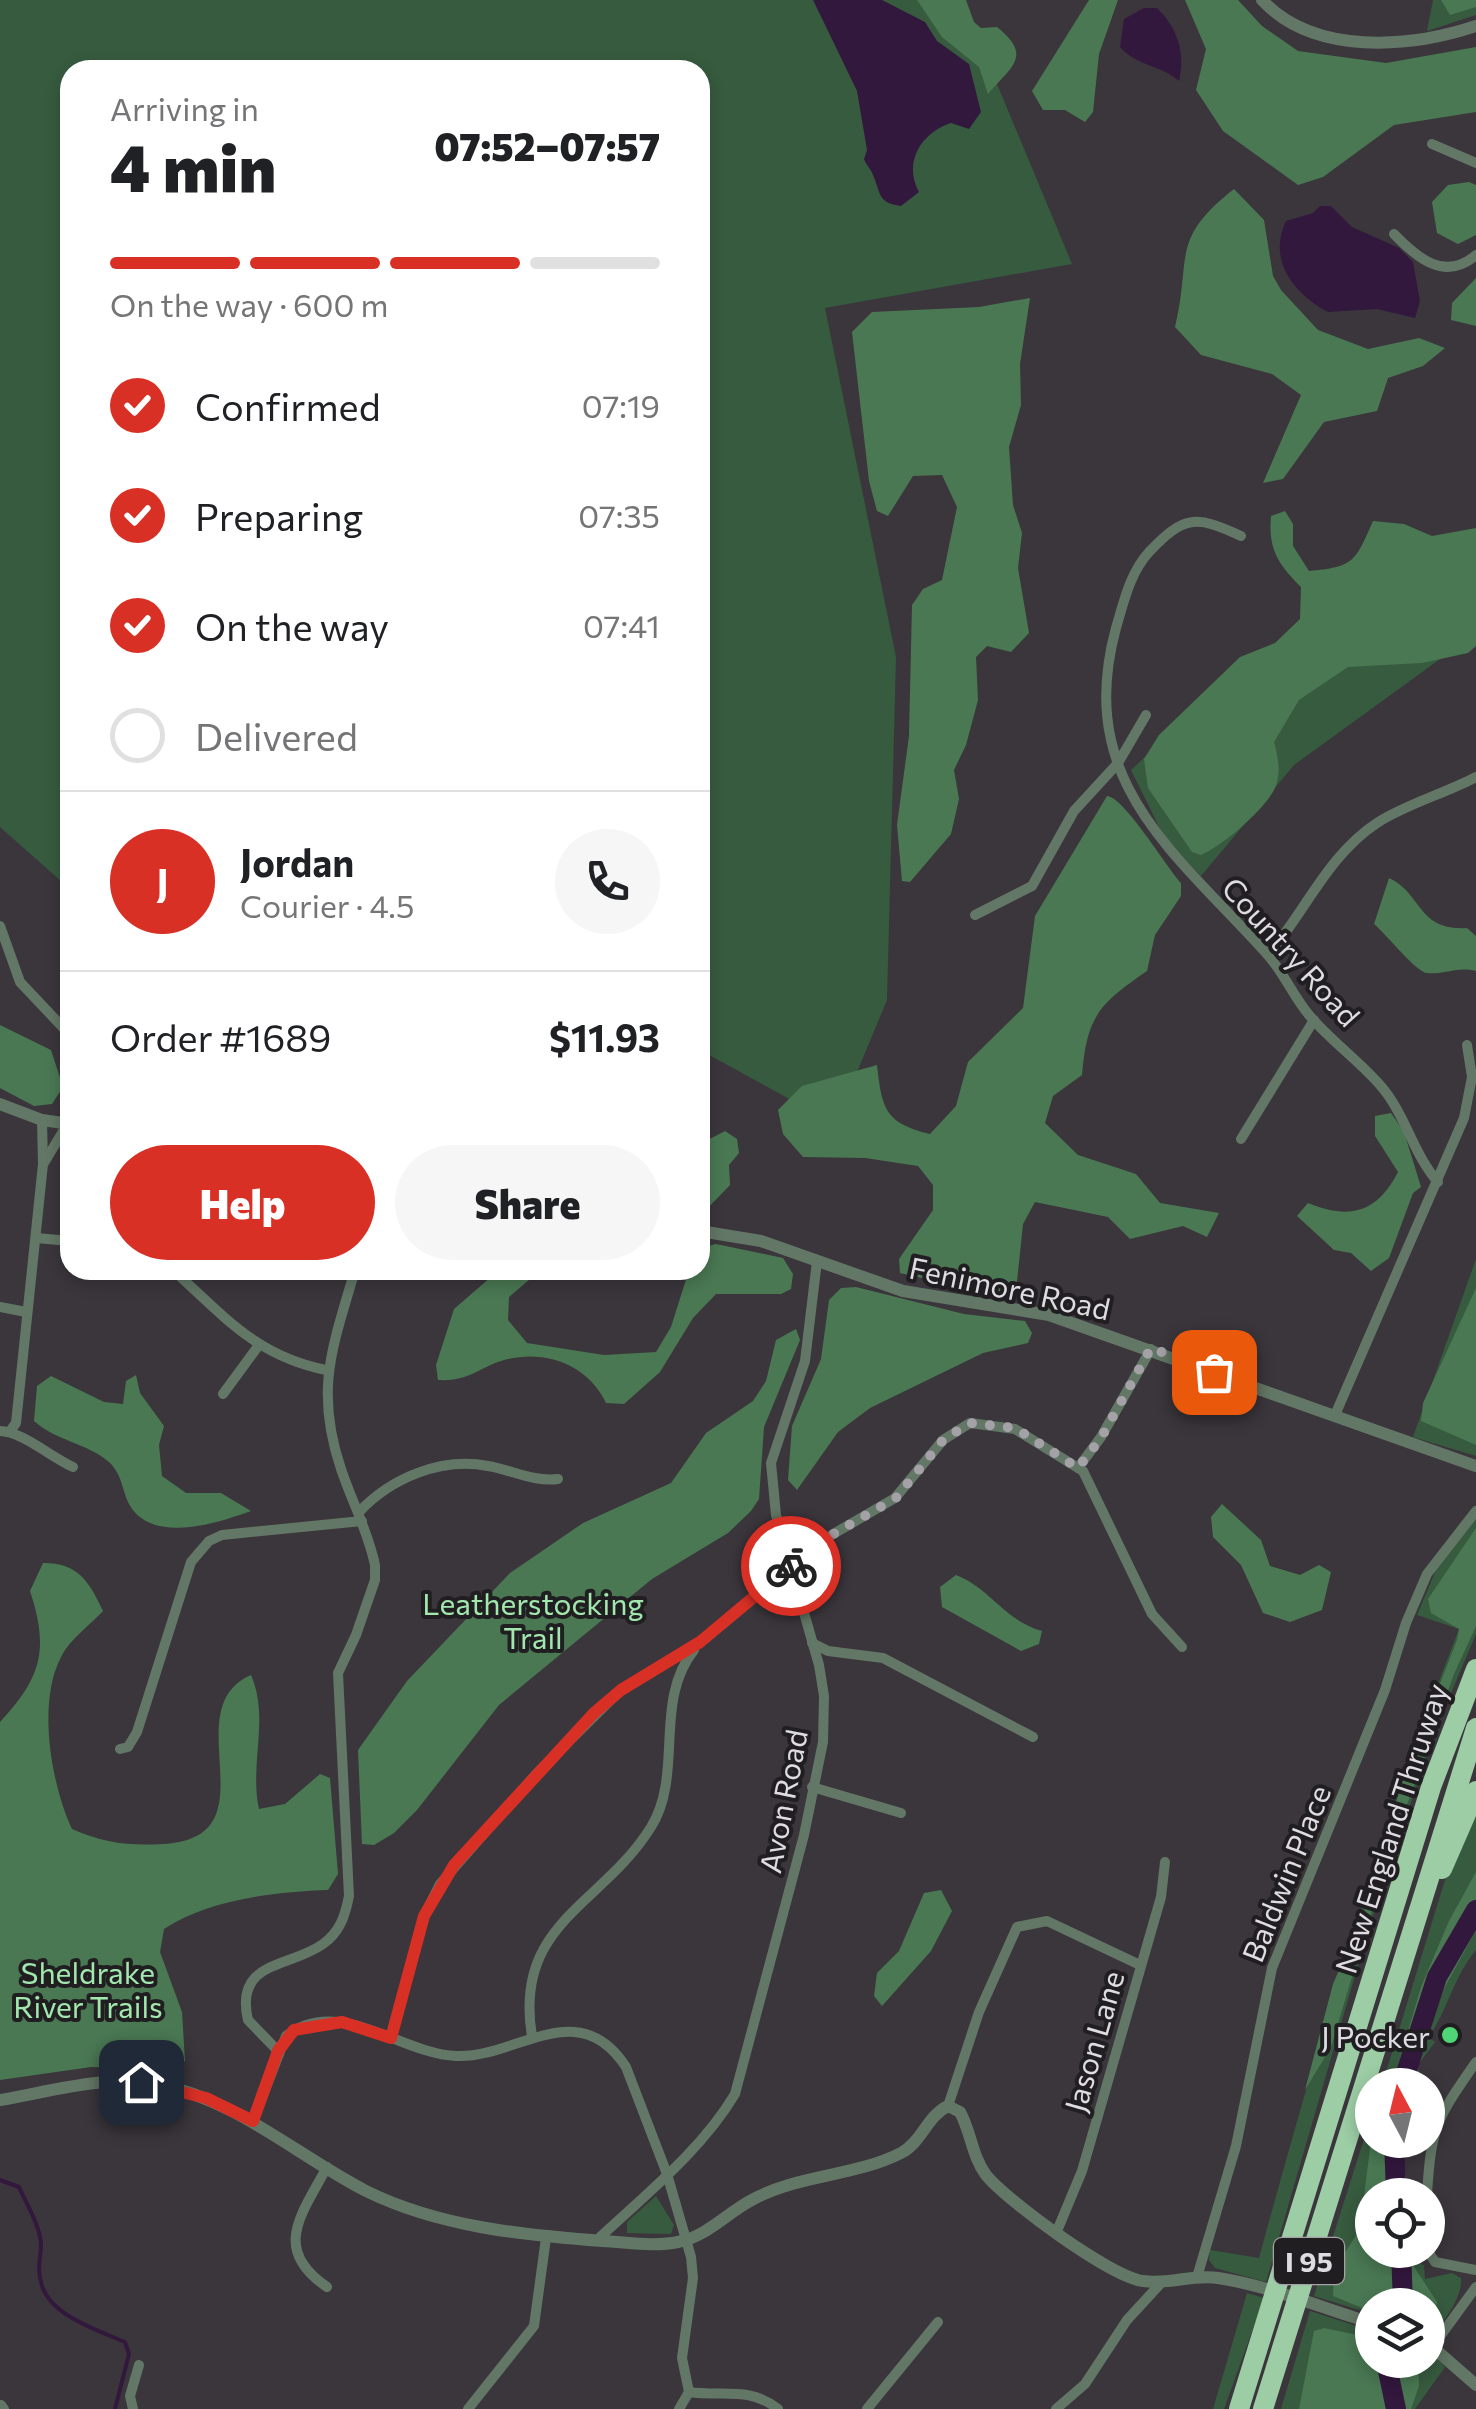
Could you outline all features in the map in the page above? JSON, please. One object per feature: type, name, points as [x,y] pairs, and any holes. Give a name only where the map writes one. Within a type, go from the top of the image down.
[{"type":"highway","name":"New England Thruway","points":[[1240,2409],[1419,1824],[1476,1668]]},
{"type":"highway","name":"New England Thruway","points":[[1263,2409],[1476,1728]]},
{"type":"highway","points":[[1387,2006],[1476,1792]]},
{"type":"street","points":[[1262,0],[1296,26],[1352,40],[1412,42],[1476,26]]},
{"type":"street","points":[[1432,144],[1476,163]]},
{"type":"street","points":[[1394,234],[1418,258],[1431,264],[1464,264],[1476,255]]},
{"type":"street","name":"Country Road","points":[[1241,536],[1208,520],[1191,520],[1163,538],[1138,568],[1108,656],[1104,698],[1118,763],[1162,845],[1268,955],[1314,1020],[1384,1089],[1438,1182]]},
{"type":"street","points":[[975,915],[1032,886],[1074,811],[1118,763],[1146,714]]},
{"type":"street","points":[[1268,955],[1300,917],[1326,871],[1353,842],[1379,821],[1476,777]]},
{"type":"street","points":[[0,926],[20,982],[60,1025]]},
{"type":"street","points":[[1241,1139],[1314,1020]]},
{"type":"street","points":[[1335,1416],[1438,1182],[1470,1098],[1467,1044]]},
{"type":"street","points":[[0,1104],[60,1123]]},
{"type":"street","points":[[42,1120],[44,1164],[16,1423],[6,1430],[73,1467]]},
{"type":"street","points":[[44,1164],[60,1138]]},
{"type":"street","name":"Fenimore Road","points":[[710,1233],[761,1241],[903,1291],[1049,1315],[1476,1466]]},
{"type":"street","points":[[36,1238],[60,1240]]},
{"type":"street","name":"Avon Road","points":[[596,2240],[722,2116],[745,2070],[812,1787],[824,1718],[812,1643],[776,1515],[772,1463],[805,1360],[817,1261]]},
{"type":"street","points":[[184,1280],[259,1345],[287,1363],[326,1370]]},
{"type":"street","points":[[278,2051],[248,2020],[250,1984],[258,1973],[325,1944],[339,1929],[350,1896],[338,1673],[375,1580],[360,1516],[332,1438],[326,1370],[352,1280]]},
{"type":"street","points":[[0,1307],[26,1312]]},
{"type":"street","points":[[223,1394],[259,1345]]},
{"type":"street","points":[[1078,1468],[1101,1438],[1151,1348]]},
{"type":"street","points":[[391,2038],[424,1916],[454,1865],[594,1713],[621,1690],[700,1642],[823,1540],[896,1498],[943,1440],[970,1423],[1015,1428],[1078,1468],[1098,1497],[1152,1614],[1182,1647]]},
{"type":"street","points":[[120,1749],[128,1748],[137,1732],[192,1562],[209,1541],[222,1535],[360,1516],[392,1482],[419,1472],[468,1464],[543,1481],[558,1479]]},
{"type":"street","name":"Baldwin Place","points":[[1198,2277],[1236,2146],[1272,1968],[1386,1690],[1426,1574],[1476,1511]]},
{"type":"street","points":[[532,2036],[528,1989],[537,1955],[654,1824],[667,1772],[672,1700],[688,1658],[700,1642]]},
{"type":"street","points":[[812,1643],[828,1650],[883,1658],[1033,1737]]},
{"type":"street","points":[[812,1787],[902,1812]]},
{"type":"street","name":"Jason Lane","points":[[1057,2231],[1082,2171],[1161,1897],[1165,1862]]},
{"type":"street","points":[[0,2100],[70,2089],[154,2083],[206,2098],[253,2121],[368,2192],[425,2212],[546,2238],[660,2245],[686,2240],[768,2191],[905,2151],[936,2112],[948,2106],[979,2012],[1017,1927],[1047,1920],[1140,1964]]},
{"type":"street","points":[[253,2121],[278,2051],[294,2030],[327,2023],[342,2022],[429,2053],[460,2056],[556,2031],[587,2036],[616,2051],[626,2067],[667,2174],[693,2278],[682,2358],[690,2392],[679,2409]]},
{"type":"street","points":[[1429,2178],[1438,2115],[1476,2062]]},
{"type":"street","points":[[948,2106],[960,2112],[986,2175],[1113,2270],[1137,2280],[1161,2283],[1198,2277],[1238,2282],[1355,2318]]},
{"type":"street","points":[[327,2167],[296,2228],[294,2248],[304,2268],[327,2287]]},
{"type":"street","points":[[468,2409],[534,2326],[546,2238]]},
{"type":"street","points":[[1445,2264],[1476,2270]]},
{"type":"street","points":[[1056,2409],[1085,2384],[1127,2320],[1161,2283]]},
{"type":"street","points":[[1445,2325],[1476,2287]]},
{"type":"street","points":[[867,2409],[938,2322]]},
{"type":"street","points":[[1445,2357],[1476,2384]]},
{"type":"street","points":[[133,2409],[130,2396],[138,2365]]},
{"type":"street","points":[[690,2392],[761,2396],[778,2409]]},
{"type":"green space","points":[[0,0],[962,0],[1072,264],[825,308],[896,657],[887,1000],[855,1077],[793,1101],[710,1055],[710,60],[60,60],[60,880],[0,827]]},
{"type":"green space","points":[[917,0],[966,0],[974,22],[981,28],[997,27],[1008,37],[1014,46],[1015,61],[988,94],[979,67],[942,37]]},
{"type":"green space","points":[[1089,0],[1118,0],[1099,54],[1093,112],[1085,122],[1065,110],[1043,110],[1032,91]]},
{"type":"green space","points":[[1185,0],[1238,0],[1262,26],[1298,51],[1386,63],[1476,47],[1476,112],[1394,125],[1323,177],[1298,185],[1223,131],[1196,90],[1206,49]]},
{"type":"green space","points":[[1433,0],[1476,0],[1476,15],[1427,31]]},
{"type":"green space","points":[[1441,0],[1476,0],[1476,7],[1450,15]]},
{"type":"green space","points":[[1448,185],[1476,185],[1476,235],[1458,244],[1437,233],[1432,202]]},
{"type":"green space","points":[[1234,189],[1264,220],[1273,276],[1281,290],[1318,330],[1368,349],[1419,338],[1445,348],[1423,366],[1388,378],[1377,411],[1324,422],[1283,479],[1263,483],[1301,395],[1272,374],[1201,355],[1175,327],[1191,237],[1200,222]]},
{"type":"green space","points":[[1476,278],[1476,326],[1451,320],[1452,303]]},
{"type":"green space","points":[[1030,298],[1020,364],[1021,405],[1009,447],[1013,505],[1022,533],[1018,568],[1029,633],[1011,652],[987,646],[976,657],[978,700],[966,745],[954,770],[959,799],[951,834],[910,882],[902,881],[897,825],[909,736],[912,605],[923,589],[942,580],[957,507],[942,475],[913,476],[888,516],[877,511],[869,481],[852,332],[872,312],[979,307]]},
{"type":"green space","points":[[1285,511],[1293,524],[1293,546],[1309,571],[1351,560],[1373,521],[1404,524],[1432,536],[1476,528],[1476,646],[1468,653],[1422,663],[1348,667],[1299,700],[1274,742],[1279,772],[1274,790],[1241,827],[1201,855],[1192,852],[1148,788],[1144,759],[1159,735],[1240,657],[1275,643],[1300,619],[1301,587],[1281,563],[1271,538],[1271,516]]},
{"type":"green space","points":[[1476,633],[1294,765],[1201,876],[1165,839],[1131,770],[1243,666]]},
{"type":"green space","points":[[1107,796],[1123,807],[1181,883],[1181,896],[1155,935],[1147,971],[1098,1013],[1088,1038],[1082,1075],[1053,1096],[1045,1123],[1078,1155],[1136,1174],[1160,1203],[1219,1213],[1207,1237],[1183,1226],[1130,1239],[1108,1217],[1035,1202],[1023,1224],[1016,1291],[982,1292],[900,1273],[899,1259],[933,1210],[933,1185],[918,1166],[865,1158],[803,1157],[783,1134],[778,1110],[802,1086],[877,1065],[888,1112],[903,1125],[930,1134],[956,1106],[968,1062],[1023,1008],[1035,916]]},
{"type":"green space","points":[[1389,878],[1438,924],[1467,928],[1476,936],[1476,971],[1422,971],[1374,924]]},
{"type":"green space","points":[[0,1025],[51,1050],[60,1078],[60,1092],[52,1104],[34,1106],[0,1088]]},
{"type":"green space","points":[[1391,1113],[1404,1132],[1421,1187],[1413,1193],[1389,1258],[1371,1271],[1351,1253],[1334,1250],[1297,1216],[1308,1203],[1349,1211],[1381,1197],[1398,1172],[1375,1136],[1375,1116]]},
{"type":"green space","points":[[725,1131],[737,1139],[739,1153],[729,1165],[730,1185],[710,1206],[710,1139]]},
{"type":"green space","points":[[710,1246],[783,1258],[793,1274],[791,1289],[781,1294],[716,1294],[693,1318],[660,1372],[624,1404],[606,1403],[580,1372],[541,1357],[513,1358],[460,1378],[438,1380],[436,1365],[454,1309],[487,1280],[529,1280],[509,1297],[508,1320],[527,1343],[604,1355],[656,1352],[671,1327],[686,1280],[710,1280]]},
{"type":"green space","points":[[1476,1259],[1476,1456],[1413,1437]]},
{"type":"green space","points":[[856,1287],[964,1314],[1025,1321],[1032,1333],[1028,1343],[983,1353],[870,1408],[838,1432],[797,1490],[788,1480],[792,1426],[821,1359],[829,1300],[841,1288]]},
{"type":"green space","points":[[1476,1288],[1476,1445],[1421,1421],[1423,1403]]},
{"type":"green space","name":"Leatherstocking Trail","points":[[796,1329],[800,1340],[764,1427],[759,1499],[751,1511],[728,1533],[652,1579],[499,1705],[417,1810],[394,1833],[374,1845],[362,1844],[358,1750],[407,1681],[510,1573],[583,1523],[671,1483],[706,1433],[753,1401],[766,1381],[776,1340]]},
{"type":"green space","points":[[136,1375],[140,1393],[164,1426],[159,1445],[162,1476],[186,1493],[221,1493],[251,1511],[204,1525],[153,1524],[139,1517],[129,1504],[109,1462],[34,1421],[37,1386],[51,1376],[104,1402],[123,1404],[126,1381]]},
{"type":"green space","points":[[1222,1504],[1261,1540],[1270,1566],[1300,1575],[1319,1565],[1331,1572],[1322,1610],[1290,1622],[1263,1613],[1241,1565],[1213,1537],[1211,1517]]},
{"type":"green space","points":[[1476,1519],[1476,1634],[1435,1731],[1370,1924],[1266,2282],[1215,2268],[1209,2260],[1210,2250],[1259,2258],[1351,1941],[1402,1784],[1459,1629],[1417,1615],[1439,1563]]},
{"type":"green space","points":[[1476,1528],[1476,1626],[1454,1674],[1386,1863],[1331,2047],[1305,2090],[1333,1984],[1365,1910],[1401,1784],[1457,1640],[1459,1629],[1431,1613],[1428,1599]]},
{"type":"green space","name":"Sheldrake River Trails","points":[[43,1563],[74,1570],[93,1591],[103,1611],[61,1657],[50,1697],[53,1767],[72,1829],[127,1844],[163,1844],[196,1836],[213,1820],[220,1797],[220,1715],[229,1692],[251,1675],[259,1708],[259,1809],[285,1804],[320,1774],[330,1778],[338,1874],[328,1890],[265,1895],[222,1904],[164,1929],[160,1952],[182,2012],[185,2061],[170,2069],[91,2067],[0,2080],[0,1722],[25,1691],[38,1661],[39,1630],[30,1591]]},
{"type":"green space","points":[[956,1575],[1018,1620],[1042,1631],[1039,1644],[1021,1651],[942,1607],[940,1587]]},
{"type":"green space","points":[[1476,1813],[1476,1950],[1429,2037],[1435,2042],[1418,2068],[1387,2068],[1444,1883]]},
{"type":"green space","points":[[1476,1872],[1476,1930],[1434,2007],[1415,2068],[1397,2068],[1421,1987],[1449,1921]]},
{"type":"green space","points":[[941,1890],[952,1911],[931,1951],[882,2006],[874,1996],[877,1973],[899,1951],[924,1893]]},
{"type":"green space","points":[[1358,2158],[1403,2158],[1406,2178],[1355,2178],[1355,2268],[1424,2268],[1425,2279],[1452,2273],[1461,2278],[1452,2308],[1445,2318],[1445,2288],[1355,2288],[1355,2309],[1314,2296]]},
{"type":"green space","points":[[1369,2158],[1400,2158],[1401,2178],[1366,2178]]},
{"type":"green space","points":[[656,2196],[674,2225],[671,2234],[627,2233],[627,2222]]},
{"type":"green space","points":[[1355,2237],[1355,2268],[1415,2268],[1428,2288],[1355,2288],[1355,2305],[1333,2296],[1334,2270]]},
{"type":"green space","points":[[1247,2293],[1264,2298],[1224,2409],[1213,2409]]},
{"type":"green space","points":[[1310,2311],[1355,2326],[1355,2378],[1437,2378],[1415,2409],[1281,2409]]},
{"type":"green space","points":[[1324,2328],[1355,2334],[1355,2378],[1419,2378],[1411,2409],[1299,2409],[1314,2331]]},
{"type":"shaded area","points":[[813,0],[882,0],[925,22],[937,41],[969,64],[981,112],[969,129],[951,123],[923,141],[913,170],[919,192],[901,206],[884,200],[864,159],[867,150],[857,91]]},
{"type":"shaded area","points":[[1144,8],[1157,8],[1175,32],[1181,60],[1179,81],[1133,58],[1120,47],[1124,19]]},
{"type":"shaded area","points":[[1320,206],[1331,206],[1352,227],[1399,248],[1413,262],[1420,301],[1415,318],[1377,309],[1328,312],[1295,286],[1282,262],[1281,235],[1286,221],[1313,213]]},
{"type":"waterway","points":[[1408,2068],[1437,1977],[1476,1910]]},
{"type":"waterway","points":[[1395,2158],[1395,2178]]},
{"type":"waterway","points":[[0,2180],[19,2187],[36,2224],[41,2240],[40,2275],[47,2297],[78,2321],[125,2342],[129,2354],[115,2409]]},
{"type":"waterway","points":[[1402,2268],[1402,2288]]},
{"type":"waterway","points":[[1389,2378],[1396,2409]]},
{"type":"way so far","points":[[791,1566],[823,1540],[896,1498],[943,1440],[970,1423],[1015,1428],[1078,1468],[1101,1438],[1151,1348],[1214,1372]]},
{"type":"place","name":"J Pocker","points":[[1450,2035]]},
{"type":"route","points":[[141,2082],[206,2098],[253,2121],[278,2051],[294,2030],[342,2022],[391,2038],[424,1916],[454,1865],[594,1713],[621,1690],[700,1642],[791,1566]]}]
